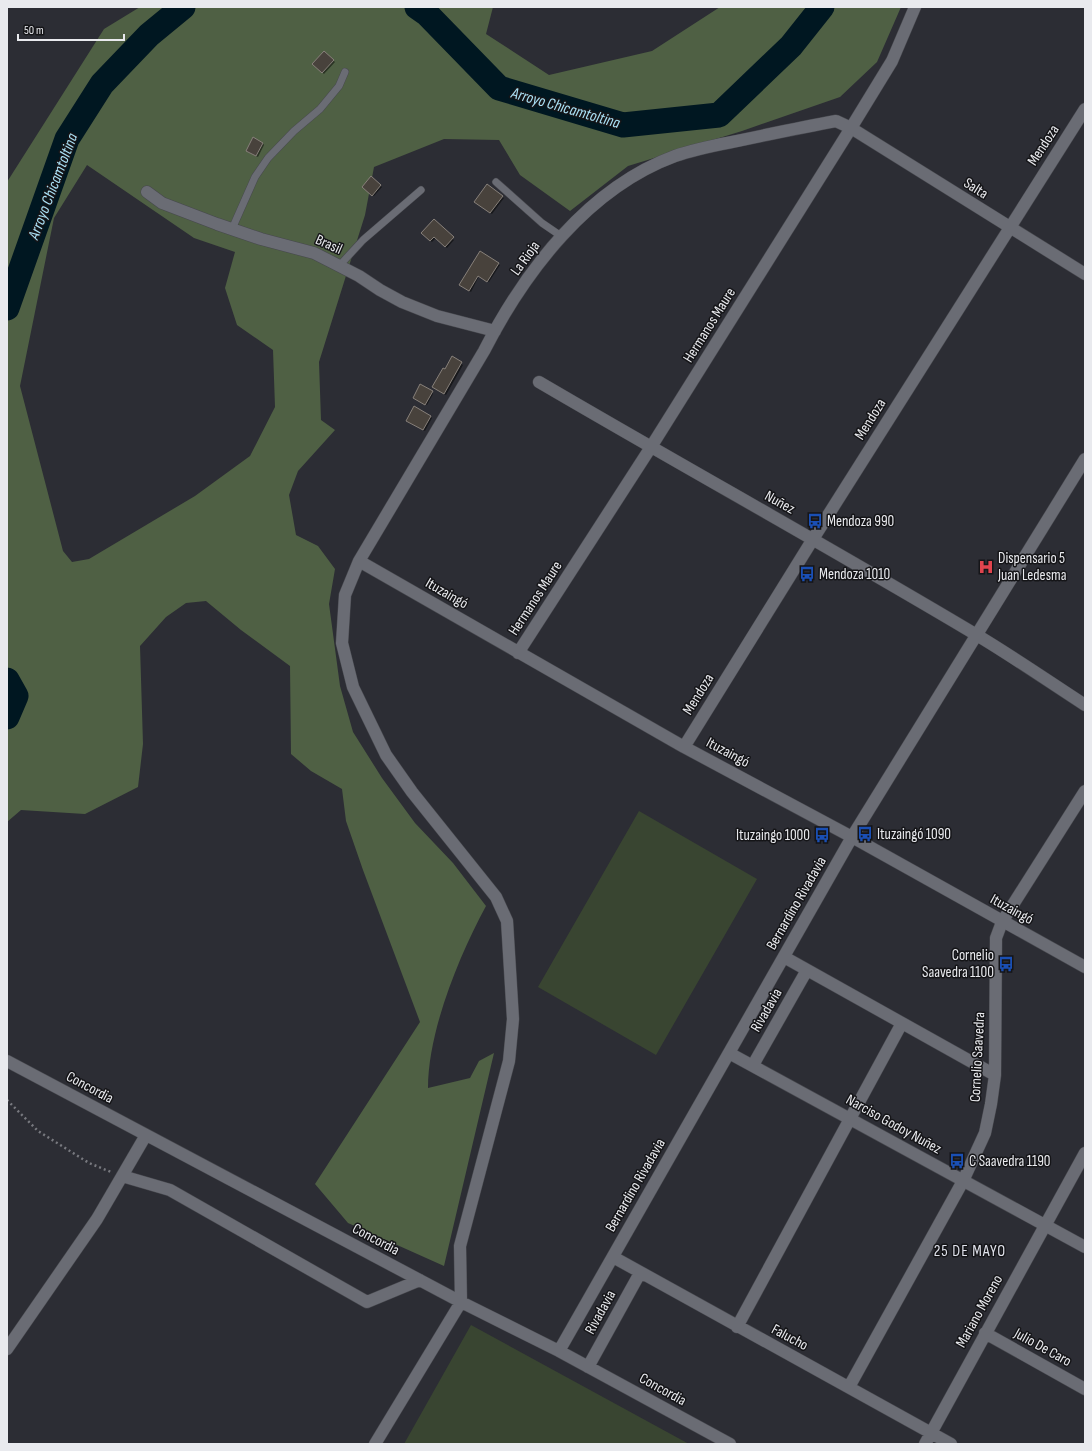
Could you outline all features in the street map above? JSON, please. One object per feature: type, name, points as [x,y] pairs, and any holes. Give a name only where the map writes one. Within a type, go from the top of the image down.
[{"type":"street","name":"Hermanos Maure","points":[[518,653],[651,448],[867,102],[892,61],[915,7]]},
{"type":"street","name":"La Rioja","points":[[461,1302],[460,1246],[509,1061],[513,1019],[507,920],[496,897],[412,792],[386,755],[353,687],[342,643],[345,595],[359,561],[495,331],[531,273],[561,236],[610,192],[648,168],[676,156],[717,145],[836,121],[867,102]]},
{"type":"street","name":"Mendoza","points":[[684,747],[813,539],[1085,109]]},
{"type":"street","points":[[836,121],[851,128]]},
{"type":"street","name":"Salta","points":[[851,128],[1009,228],[1085,274]]},
{"type":"street","name":"Brasil","points":[[147,192],[162,203],[232,229],[314,253],[359,276],[402,302],[438,316],[495,331]]},
{"type":"street","name":"Nuñez","points":[[539,382],[977,635],[1085,705]]},
{"type":"street","name":"Bernardino Rivadavia","points":[[559,1351],[852,837],[1085,459]]},
{"type":"street","name":"Ituzaingó","points":[[359,561],[684,747],[852,837],[1085,968]]},
{"type":"street","name":"Cornelio Saavedra","points":[[849,1387],[963,1181],[985,1133],[995,1075],[996,938],[1002,922],[1085,791]]},
{"type":"street","points":[[784,957],[995,1075]]},
{"type":"street","name":"Rivadavia","points":[[753,1066],[807,970]]},
{"type":"street","points":[[737,1327],[902,1023]]},
{"type":"street","name":"Narciso Godoy Nuñez","points":[[729,1053],[1085,1247]]},
{"type":"street","name":"Concordia","points":[[7,1061],[461,1302],[559,1351],[730,1444]]},
{"type":"street","points":[[7,1349],[97,1219],[146,1135]]},
{"type":"street","name":"Mariano Moreno","points":[[925,1444],[1085,1153]]},
{"type":"street","points":[[122,1176],[170,1190],[368,1302],[420,1280]]},
{"type":"street","name":"Falucho","points":[[612,1258],[951,1444]]},
{"type":"street","name":"Rivadavia","points":[[588,1367],[640,1273]]},
{"type":"street","points":[[375,1444],[461,1302]]},
{"type":"street","name":"Julio De Caro","points":[[985,1333],[1085,1389]]},
{"type":"lane","points":[[232,229],[255,177],[268,158],[294,131],[320,109],[339,86],[345,72]]},
{"type":"lane","points":[[496,182],[542,223],[561,236]]},
{"type":"lane","points":[[339,266],[363,240],[421,190]]},
{"type":"path","points":[[7,1100],[38,1131],[89,1163],[122,1176]]},
{"type":"green space","points":[[140,7],[493,7],[486,34],[549,75],[652,51],[720,7],[901,7],[877,62],[840,97],[742,131],[628,166],[570,211],[520,175],[499,140],[444,139],[374,167],[365,215],[319,362],[321,420],[335,430],[298,471],[289,495],[296,535],[318,546],[335,569],[329,604],[340,686],[353,732],[382,778],[415,823],[453,863],[486,906],[466,948],[447,994],[433,1043],[429,1066],[428,1088],[470,1078],[479,1061],[494,1053],[444,1266],[348,1223],[315,1184],[420,1022],[346,821],[342,789],[311,771],[291,754],[290,666],[241,630],[206,601],[186,603],[166,617],[140,646],[143,744],[138,787],[85,814],[21,810],[7,822],[7,182],[104,29]],"holes":[[[87,165],[194,238],[235,252],[225,288],[237,325],[273,350],[275,407],[250,456],[195,496],[89,559],[72,562],[63,551],[20,386],[54,218]]]},
{"type":"green space","points":[[639,811],[757,879],[656,1055],[538,987]]},
{"type":"green space","points":[[471,1325],[689,1444],[404,1444]]},
{"type":"building","points":[[324,51],[334,60],[322,73],[312,64]]},
{"type":"building","points":[[253,137],[263,143],[256,156],[246,151]]},
{"type":"building","points":[[371,176],[381,185],[372,196],[362,187]]},
{"type":"building","points":[[487,184],[503,196],[490,213],[474,202]]},
{"type":"building","points":[[434,219],[454,237],[445,247],[434,237],[430,241],[421,233]]},
{"type":"building","points":[[480,251],[499,263],[487,282],[478,276],[469,291],[459,285]]},
{"type":"building","points":[[452,356],[462,362],[444,394],[432,387]]},
{"type":"building","points":[[420,384],[433,391],[425,405],[413,398]]},
{"type":"building","points":[[414,406],[431,416],[423,430],[406,421]]},
{"type":"waterway","name":"Arroyo Chicamtoltina","points":[[7,308],[67,139],[102,84],[149,35],[183,7]]},
{"type":"waterway","name":"Arroyo Chicamtoltina","points":[[417,7],[427,14],[499,88],[623,125],[719,115],[791,46],[822,7]]},
{"type":"waterway","name":"Arroyo Chicamtoltina","points":[[7,680],[16,696],[7,717]]},
{"type":"place","name":"Mendoza 990","points":[[815,521]]},
{"type":"place","name":"Dispensario 5 Juan Ledesma","points":[[986,567]]},
{"type":"place","name":"Mendoza 1010","points":[[807,574]]},
{"type":"place","name":"Ituzaingó 1090","points":[[865,834]]},
{"type":"place","name":"Ituzaingo 1000","points":[[822,835]]},
{"type":"place","name":"Cornelio Saavedra 1100","points":[[1006,964]]},
{"type":"place","name":"C Saavedra 1190","points":[[957,1161]]},
{"type":"district","name":"25 DE MAYO","points":[[970,1250]]}]
